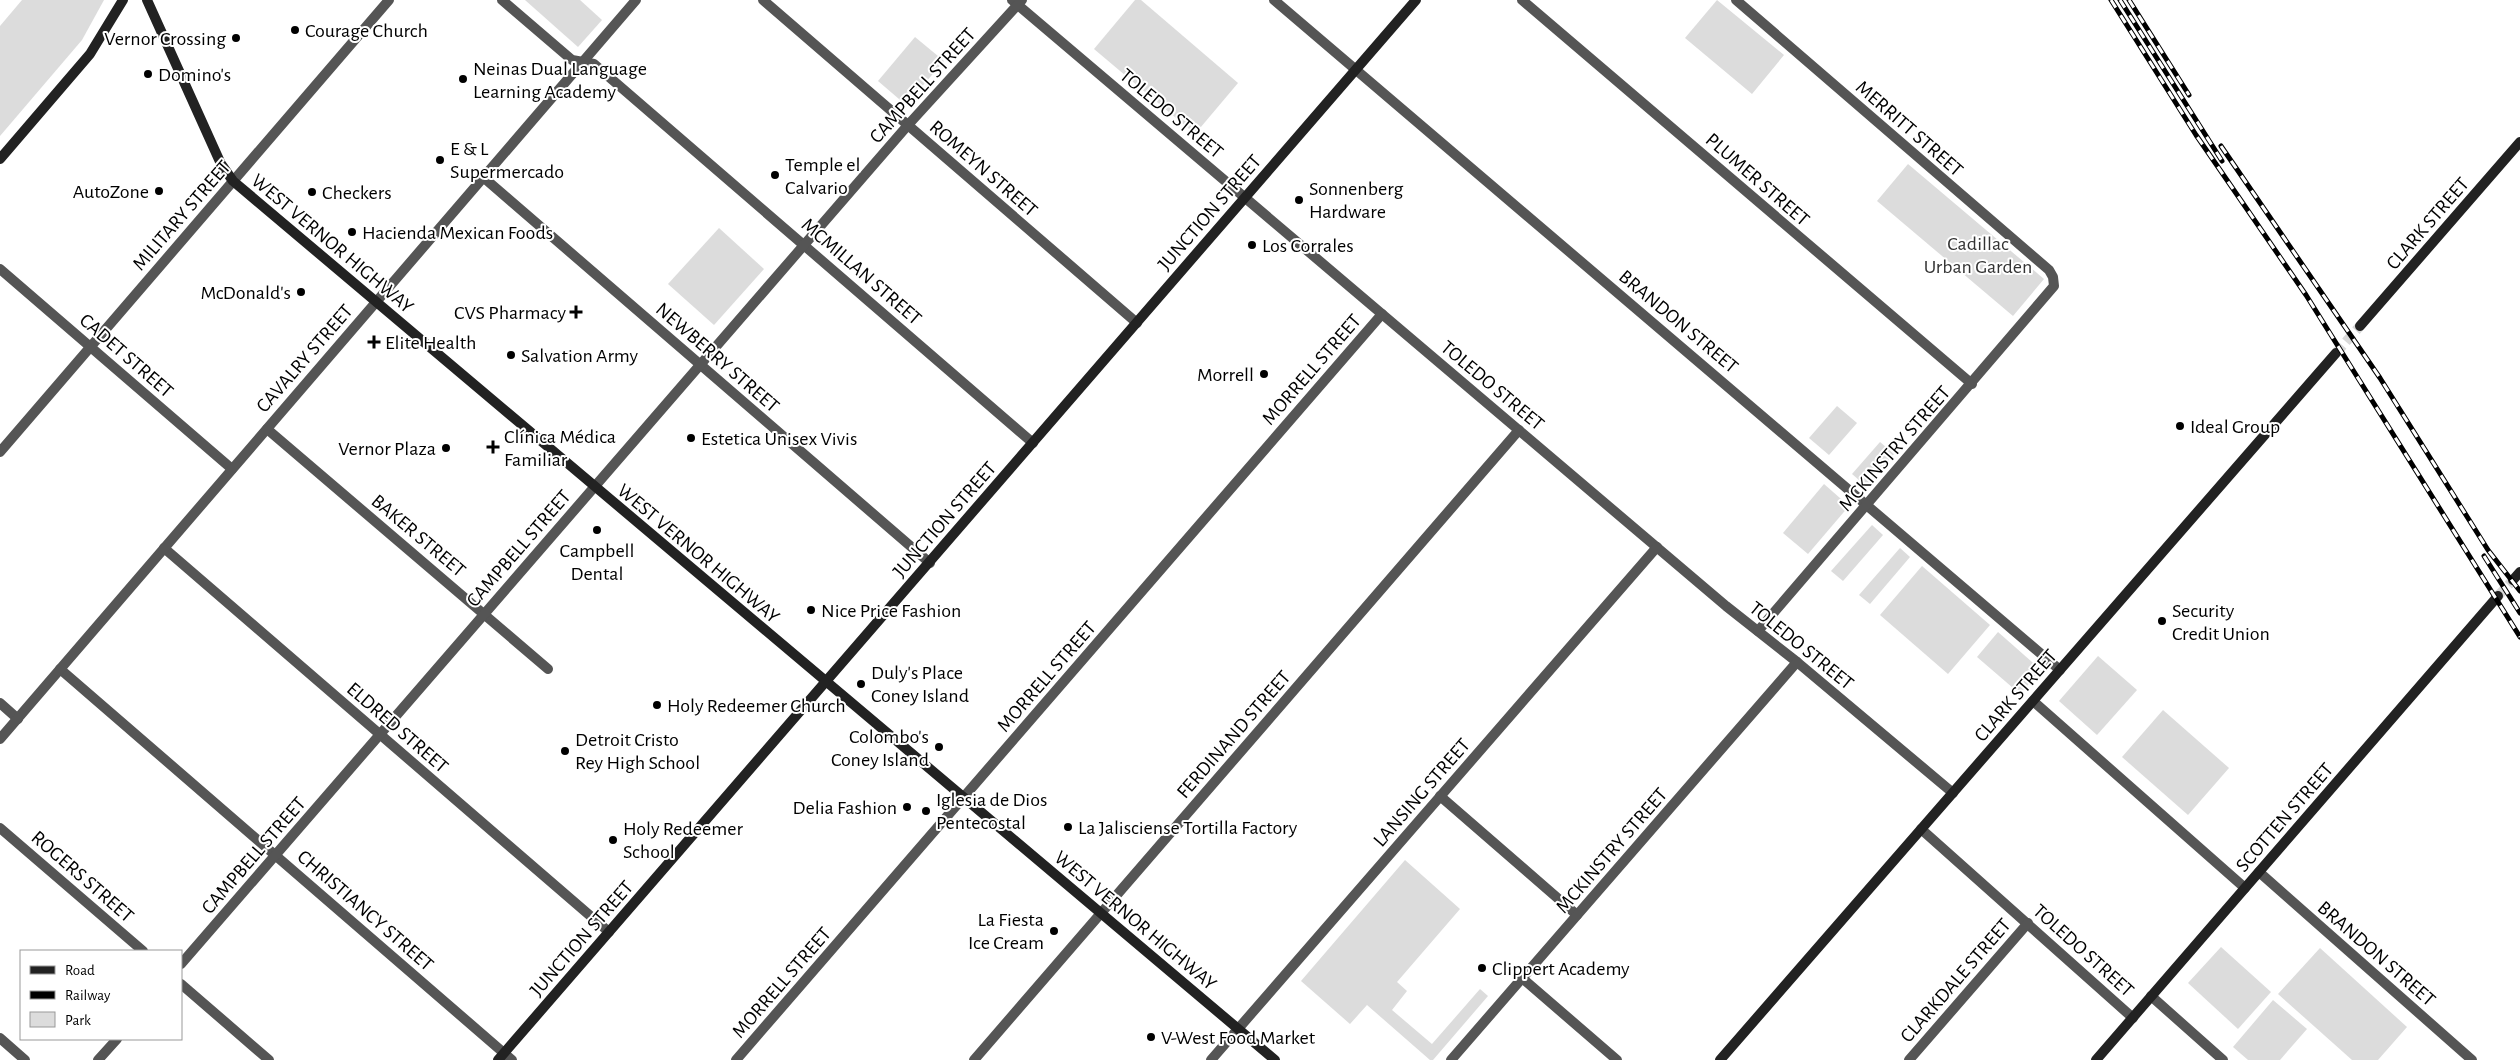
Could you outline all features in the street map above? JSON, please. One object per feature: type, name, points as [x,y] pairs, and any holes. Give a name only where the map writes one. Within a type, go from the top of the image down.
[{"type":"street","points":[[0,159],[90,54],[123,0]]},
{"type":"street","name":"WEST VERNOR HIGHWAY","points":[[147,0],[221,164],[233,181],[593,488],[1275,1060]]},
{"type":"street","name":"MILITARY STREET","points":[[0,452],[389,0]]},
{"type":"street","name":"MCMILLAN STREET","points":[[502,0],[572,60],[594,64],[805,244],[1033,443]]},
{"type":"street","name":"CAVALRY STREET","points":[[0,739],[636,0]]},
{"type":"street","name":"ROMEYN STREET","points":[[763,0],[1137,323]]},
{"type":"street","name":"BRANDON STREET","points":[[1274,0],[2060,670]]},
{"type":"street","name":"JUNCTION STREET","points":[[505,1058],[609,932],[1416,0]]},
{"type":"street","name":"PLUMER STREET","points":[[1522,0],[1972,384]]},
{"type":"street","name":"MERRITT STREET","points":[[1736,0],[2048,270],[2053,277],[2054,286]]},
{"type":"street","name":"CAMPBELL STREET","points":[[182,963],[908,125],[1017,2]]},
{"type":"street","name":"TOLEDO STREET","points":[[1017,2],[1657,547],[1953,793]]},
{"type":"street","name":"CLARK STREET","points":[[2360,326],[2520,142]]},
{"type":"street","name":"NEWBERRY STREET","points":[[483,177],[930,563]]},
{"type":"street","name":"CADET STREET","points":[[0,268],[232,469]]},
{"type":"street","name":"MCKINSTRY STREET","points":[[1758,631],[1972,384],[2054,286]]},
{"type":"street","name":"MORRELL STREET","points":[[736,1060],[1382,314]]},
{"type":"street","name":"CLARK STREET","points":[[1720,1060],[2336,353]]},
{"type":"street","name":"BAKER STREET","points":[[267,429],[548,669]]},
{"type":"street","name":"FERDINAND STREET","points":[[974,1060],[1519,430]]},
{"type":"street","name":"LANSING STREET","points":[[1211,1060],[1657,547]]},
{"type":"street","name":"ELDRED STREET","points":[[164,548],[609,932]]},
{"type":"street","name":"SCOTTEN STREET","points":[[2096,1060],[2498,596]]},
{"type":"street","name":"MCKINSTRY STREET","points":[[1451,1060],[1797,662]]},
{"type":"street","name":"CHRISTIANCY STREET","points":[[60,669],[276,855],[505,1058]]},
{"type":"street","points":[[2033,701],[2245,888]]},
{"type":"street","points":[[0,703],[18,719]]},
{"type":"street","points":[[1440,796],[1577,915]]},
{"type":"street","name":"ROGERS STREET","points":[[0,828],[142,950]]},
{"type":"street","name":"TOLEDO STREET","points":[[1921,829],[2132,1018]]},
{"type":"street","name":"BRANDON STREET","points":[[2259,872],[2472,1060]]},
{"type":"street","name":"CLARKDALE STREET","points":[[1909,1060],[2028,923]]},
{"type":"street","points":[[1522,978],[1617,1060]]},
{"type":"street","points":[[182,985],[269,1060]]},
{"type":"street","name":"TOLEDO STREET","points":[[2151,996],[2223,1060]]},
{"type":"street","points":[[0,1038],[25,1060]]},
{"type":"street","points":[[98,1060],[116,1040]]},
{"type":"green space","points":[[22,0],[104,0],[82,40],[0,136],[0,26]]},
{"type":"green space","points":[[525,0],[580,0],[602,20],[578,47]]},
{"type":"green space","points":[[1135,0],[1141,0],[1238,83],[1195,134],[1094,49]]},
{"type":"green space","points":[[1717,0],[1784,55],[1752,94],[1685,38]]},
{"type":"green space","points":[[915,37],[944,61],[906,105],[878,81]]},
{"type":"green space","name":"Cadillac Urban Garden","points":[[1908,164],[2044,279],[2013,316],[1877,201]]},
{"type":"green space","points":[[719,228],[764,269],[714,325],[668,284]]},
{"type":"green space","points":[[1837,406],[1857,423],[1829,455],[1809,438]]},
{"type":"green space","points":[[1880,442],[1894,454],[1866,486],[1852,474]]},
{"type":"green space","points":[[1824,484],[1849,506],[1808,554],[1783,533]]},
{"type":"green space","points":[[1872,525],[1883,535],[1843,581],[1831,571]]},
{"type":"green space","points":[[1900,548],[1910,557],[1870,604],[1859,595]]},
{"type":"green space","points":[[1922,566],[1990,625],[1948,674],[1880,615]]},
{"type":"green space","points":[[1998,632],[2041,670],[2020,694],[1977,657]]},
{"type":"green space","points":[[2098,656],[2137,690],[2097,735],[2059,701]]},
{"type":"green space","points":[[2163,710],[2229,768],[2188,815],[2122,757]]},
{"type":"green space","points":[[1405,860],[1460,909],[1397,982],[1407,991],[1392,1010],[1432,1044],[1480,989],[1488,996],[1433,1060],[1430,1060],[1367,1005],[1350,1024],[1301,981]]},
{"type":"green space","points":[[2221,947],[2271,992],[2238,1029],[2188,983]]},
{"type":"green space","points":[[2320,948],[2407,1027],[2378,1060],[2352,1060],[2278,994]]},
{"type":"green space","points":[[2273,1000],[2307,1029],[2280,1060],[2248,1060],[2233,1047]]},
{"type":"tunnel","points":[[2336,353],[2360,326]]},
{"type":"tunnel","points":[[2498,596],[2513,580]]},
{"type":"railway","points":[[2111,0],[2196,135],[2306,295],[2520,637]]},
{"type":"railway","points":[[2120,0],[2222,161]]},
{"type":"railway","points":[[2129,0],[2189,95]]},
{"type":"railway","points":[[2221,146],[2380,378],[2488,550],[2520,591]]},
{"type":"railway","points":[[2484,556],[2520,613]]},
{"type":"place","name":"Courage Church","points":[[295,30]]},
{"type":"place","name":"Vernor Crossing","points":[[236,38]]},
{"type":"place","name":"Domino's","points":[[148,74]]},
{"type":"place","name":"Neinas Dual Language Learning Academy","points":[[463,79]]},
{"type":"place","name":"E & L Supermercado","points":[[440,160]]},
{"type":"place","name":"Temple el Calvario","points":[[775,175]]},
{"type":"place","name":"AutoZone","points":[[159,191]]},
{"type":"place","name":"Checkers","points":[[312,192]]},
{"type":"place","name":"Sonnenberg Hardware","points":[[1299,200]]},
{"type":"place","name":"Hacienda Mexican Foods","points":[[352,232]]},
{"type":"place","name":"Los Corrales","points":[[1252,245]]},
{"type":"place","name":"McDonald's","points":[[301,292]]},
{"type":"place","name":"CVS Pharmacy","points":[[576,312]]},
{"type":"place","name":"Elite Health","points":[[374,342]]},
{"type":"place","name":"Salvation Army","points":[[511,355]]},
{"type":"place","name":"Morrell","points":[[1264,374]]},
{"type":"place","name":"Ideal Group","points":[[2180,426]]},
{"type":"place","name":"Estetica Unisex Vivis","points":[[691,438]]},
{"type":"place","name":"Clínica Médica Familiar","points":[[493,447]]},
{"type":"place","name":"Vernor Plaza","points":[[446,448]]},
{"type":"place","name":"Campbell Dental","points":[[597,530]]},
{"type":"place","name":"Nice Price Fashion","points":[[811,610]]},
{"type":"place","name":"Security Credit Union","points":[[2162,621]]},
{"type":"place","name":"Duly's Place Coney Island","points":[[861,684]]},
{"type":"place","name":"Holy Redeemer Church","points":[[657,705]]},
{"type":"place","name":"Colombo's Coney Island","points":[[939,747]]},
{"type":"place","name":"Detroit Cristo Rey High School","points":[[565,751]]},
{"type":"place","name":"Delia Fashion","points":[[907,807]]},
{"type":"place","name":"Iglesia de Dios Pentecostal","points":[[926,811]]},
{"type":"place","name":"La Jalisciense Tortilla Factory","points":[[1068,827]]},
{"type":"place","name":"Holy Redeemer School","points":[[613,840]]},
{"type":"place","name":"La Fiesta Ice Cream","points":[[1054,931]]},
{"type":"place","name":"Clippert Academy","points":[[1482,968]]},
{"type":"place","name":"V-West Food Market","points":[[1151,1037]]}]
